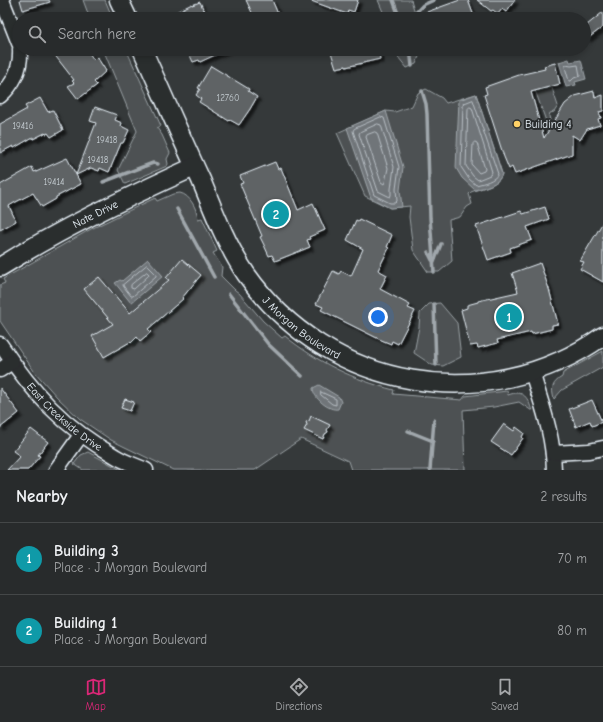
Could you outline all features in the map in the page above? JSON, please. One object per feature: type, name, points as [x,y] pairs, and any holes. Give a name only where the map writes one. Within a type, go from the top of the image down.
[{"type":"street","points":[[2,0],[12,25]]},
{"type":"street","points":[[119,0],[125,12]]},
{"type":"street","points":[[0,96],[10,86],[15,78],[20,56]]},
{"type":"street","name":"J Morgan Boulevard","points":[[145,56],[230,246],[248,276],[266,299],[284,317],[328,349],[378,372],[417,381],[450,384],[473,384],[532,372],[572,355],[603,336]]},
{"type":"street","name":"Nate Drive","points":[[0,267],[64,230],[120,201],[194,167]]},
{"type":"street","name":"East Creekside Drive","points":[[0,344],[30,387],[48,406],[81,435],[114,456],[146,470]]},
{"type":"street","points":[[0,370],[12,362]]},
{"type":"street","points":[[532,372],[549,426],[554,470]]},
{"type":"street","points":[[56,470],[81,435]]},
{"type":"street","points":[[553,453],[589,451],[603,448]]},
{"type":"shaded area","points":[[83,0],[105,0],[110,12],[87,12]]},
{"type":"shaded area","points":[[378,0],[411,0],[415,12],[383,12]]},
{"type":"shaded area","points":[[106,56],[129,56],[161,126],[157,128],[162,135],[170,153],[167,159],[167,166],[125,184],[118,170],[137,131]]},
{"type":"shaded area","points":[[419,56],[416,64],[407,68],[398,57]]},
{"type":"shaded area","points":[[551,85],[558,106],[554,112],[550,113],[550,120],[547,124],[535,90]]},
{"type":"shaded area","points":[[426,89],[442,98],[446,103],[476,94],[502,173],[501,177],[494,183],[471,192],[469,194],[472,204],[467,207],[460,217],[449,220],[452,261],[439,272],[428,272],[413,250],[409,217],[410,206],[390,208],[365,196],[337,133],[386,111],[395,112],[412,106],[418,93]]},
{"type":"shaded area","points":[[173,194],[184,194],[190,199],[198,219],[202,218],[217,251],[213,253],[222,267],[221,276],[239,293],[263,321],[282,338],[285,336],[310,354],[336,369],[365,381],[394,390],[393,394],[462,400],[465,396],[507,391],[508,395],[513,393],[522,394],[529,402],[532,411],[519,402],[494,407],[463,410],[465,470],[351,470],[348,461],[301,439],[255,470],[173,470],[111,440],[80,419],[57,397],[34,371],[0,321],[0,285],[5,283],[3,279],[91,229],[155,198],[157,201]]},
{"type":"shaded area","points":[[440,303],[457,323],[461,357],[443,366],[432,365],[414,353],[420,313],[429,304]]},
{"type":"shaded area","points":[[603,351],[603,367],[562,390],[554,399],[553,386],[556,381],[562,377],[563,373]]},
{"type":"shaded area","points":[[88,452],[121,470],[83,470],[74,464],[81,455]]},
{"type":"water","points":[[569,59],[570,62],[581,60],[586,79],[575,82],[576,85],[566,87],[559,62]]},
{"type":"water","points":[[476,94],[502,174],[495,183],[475,190],[462,178],[456,168],[459,100]]},
{"type":"water","points":[[386,111],[403,167],[400,190],[402,207],[390,208],[371,198],[347,128]]},
{"type":"water","points":[[148,259],[163,276],[131,303],[115,283],[120,280],[122,281]]},
{"type":"water","points":[[319,385],[339,397],[341,402],[338,409],[330,408],[319,400],[313,388]]},
{"type":"building","points":[[20,0],[49,0],[50,2],[23,10]]},
{"type":"building","points":[[246,0],[272,0],[277,12],[252,12]]},
{"type":"building","points":[[358,0],[354,12],[348,10],[348,12],[341,12],[311,1]]},
{"type":"building","points":[[460,0],[468,0],[472,12],[427,12]]},
{"type":"building","points":[[477,0],[515,0],[506,12],[502,9],[500,12],[493,10],[491,11]]},
{"type":"building","points":[[200,2],[205,12],[176,12],[192,4]]},
{"type":"building","points":[[603,12],[603,27],[591,36],[591,22]]},
{"type":"building","points":[[55,56],[91,56],[94,60],[97,57],[106,71],[94,82],[97,85],[78,99],[68,86],[74,83],[72,81],[74,80]]},
{"type":"building","points":[[190,56],[213,56],[200,62],[199,60],[193,62]]},
{"type":"building","points":[[332,56],[379,56],[380,59],[336,68]]},
{"type":"building","points":[[555,63],[560,84],[531,92],[544,138],[565,104],[575,96],[594,91],[595,98],[603,95],[603,111],[599,112],[601,118],[598,119],[600,125],[587,129],[580,140],[572,135],[572,154],[515,174],[512,167],[509,169],[504,157],[484,95],[487,94],[485,87],[519,75],[545,69],[544,66]]},
{"type":"building","points":[[211,66],[249,89],[248,91],[257,97],[239,125],[230,120],[229,121],[199,102],[201,99],[196,95],[200,89],[198,88]]},
{"type":"building","points":[[40,98],[48,112],[53,110],[63,130],[51,137],[48,133],[45,133],[33,139],[33,137],[14,148],[13,146],[0,153],[0,124],[27,109],[25,106]]},
{"type":"building","points":[[95,107],[117,115],[115,120],[122,123],[121,126],[129,130],[123,143],[121,143],[109,172],[100,168],[99,171],[91,168],[76,175],[96,123],[90,121]]},
{"type":"building","points":[[67,158],[81,184],[56,197],[56,199],[42,207],[33,193],[14,203],[9,206],[16,221],[0,230],[0,185],[32,167],[34,172],[36,172]]},
{"type":"building","points":[[275,162],[278,169],[281,168],[298,210],[313,203],[325,230],[309,237],[310,239],[307,240],[310,247],[275,261],[272,255],[269,256],[260,237],[262,236],[240,184],[243,183],[240,176]]},
{"type":"building","points":[[545,207],[549,219],[527,227],[532,240],[510,248],[511,252],[488,260],[476,226],[521,211],[523,214]]},
{"type":"building","points":[[359,219],[392,235],[387,247],[389,248],[378,270],[387,275],[380,289],[410,305],[408,308],[415,311],[398,344],[392,341],[391,344],[379,339],[321,310],[323,307],[316,304],[333,271],[339,274],[341,271],[351,276],[363,249],[347,240],[356,220],[358,221]]},
{"type":"building","points":[[603,222],[603,282],[580,269],[584,262],[580,261]]},
{"type":"building","points":[[182,259],[201,275],[182,298],[183,299],[148,329],[151,332],[140,341],[137,337],[131,343],[130,342],[104,357],[92,336],[113,324],[84,289],[99,277],[130,313],[169,280],[166,278]]},
{"type":"building","points":[[540,263],[549,289],[558,324],[552,325],[552,329],[497,340],[498,343],[478,348],[477,345],[470,346],[461,310],[467,308],[467,305],[478,301],[518,292],[512,273]]},
{"type":"building","points":[[0,388],[19,413],[0,428]]},
{"type":"building","points":[[125,399],[134,402],[130,411],[121,408]]},
{"type":"building","points":[[592,400],[602,422],[592,426],[590,421],[576,427],[569,409]]},
{"type":"building","points":[[311,416],[330,425],[327,430],[328,432],[325,434],[323,439],[304,430],[307,425],[306,422],[309,421]]},
{"type":"building","points":[[504,424],[514,431],[516,427],[524,433],[523,438],[511,455],[491,442]]},
{"type":"building","points":[[31,429],[48,442],[38,455],[40,456],[28,470],[7,470],[20,456],[13,451]]},
{"type":"waterway","points":[[393,0],[397,12]]},
{"type":"waterway","points":[[416,12],[423,5],[434,0]]},
{"type":"waterway","points":[[411,56],[412,66]]},
{"type":"waterway","points":[[422,91],[427,114],[430,218],[434,272]]},
{"type":"waterway","points":[[103,182],[153,163],[158,164]]},
{"type":"waterway","points":[[177,209],[214,277]]},
{"type":"waterway","points":[[434,262],[441,244]]},
{"type":"waterway","points":[[428,252],[432,260]]},
{"type":"waterway","points":[[229,294],[268,344],[302,376]]},
{"type":"waterway","points":[[434,304],[436,365]]},
{"type":"waterway","points":[[430,470],[434,420]]},
{"type":"waterway","points":[[408,431],[433,441]]},
{"type":"place","name":"Building 4","points":[[517,124]]},
{"type":"place","name":"Building 1","points":[[276,214]]},
{"type":"place","name":"Building 3","points":[[509,317]]}]
